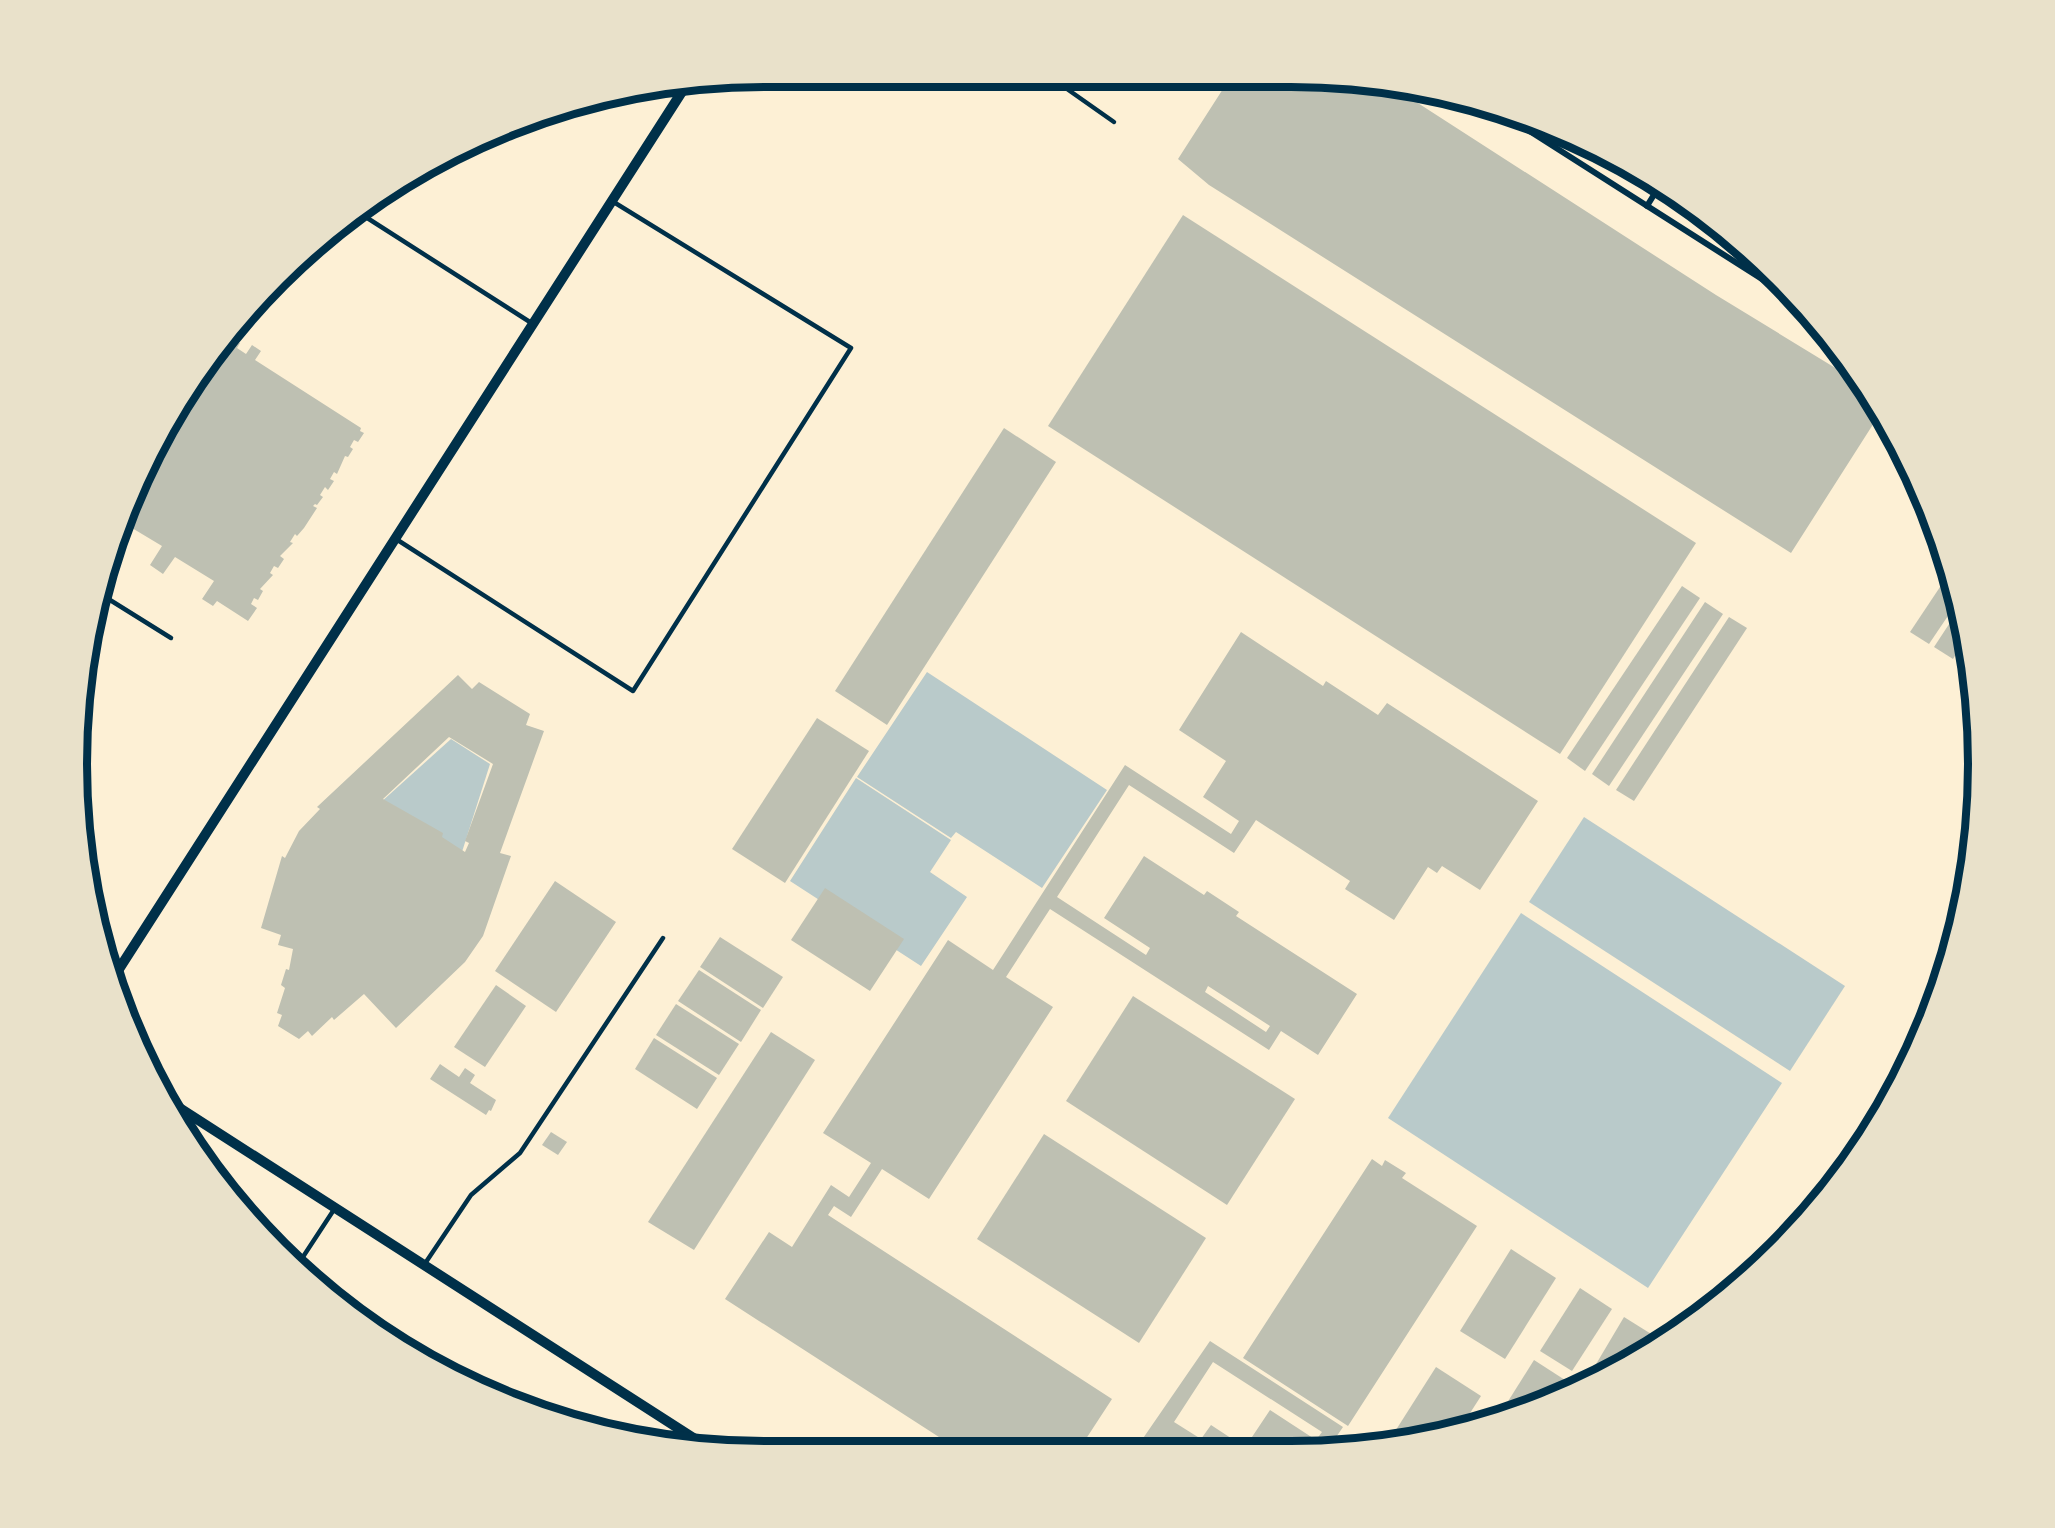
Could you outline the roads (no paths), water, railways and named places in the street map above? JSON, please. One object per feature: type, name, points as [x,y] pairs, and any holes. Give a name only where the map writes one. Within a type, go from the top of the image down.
[{"type":"street","points":[[119,969],[682,92]]},
{"type":"street","points":[[1529,131],[1767,282]]},
{"type":"street","points":[[1647,206],[1655,193]]},
{"type":"street","points":[[183,1110],[691,1437]]},
{"type":"lane","points":[[1064,87],[1114,122]]},
{"type":"lane","points":[[396,539],[633,691],[851,348],[612,201]]},
{"type":"lane","points":[[366,217],[533,324]]},
{"type":"lane","points":[[108,599],[171,639]]},
{"type":"lane","points":[[424,1265],[471,1195],[520,1153],[663,938]]},
{"type":"lane","points":[[302,1258],[335,1208]]}]
